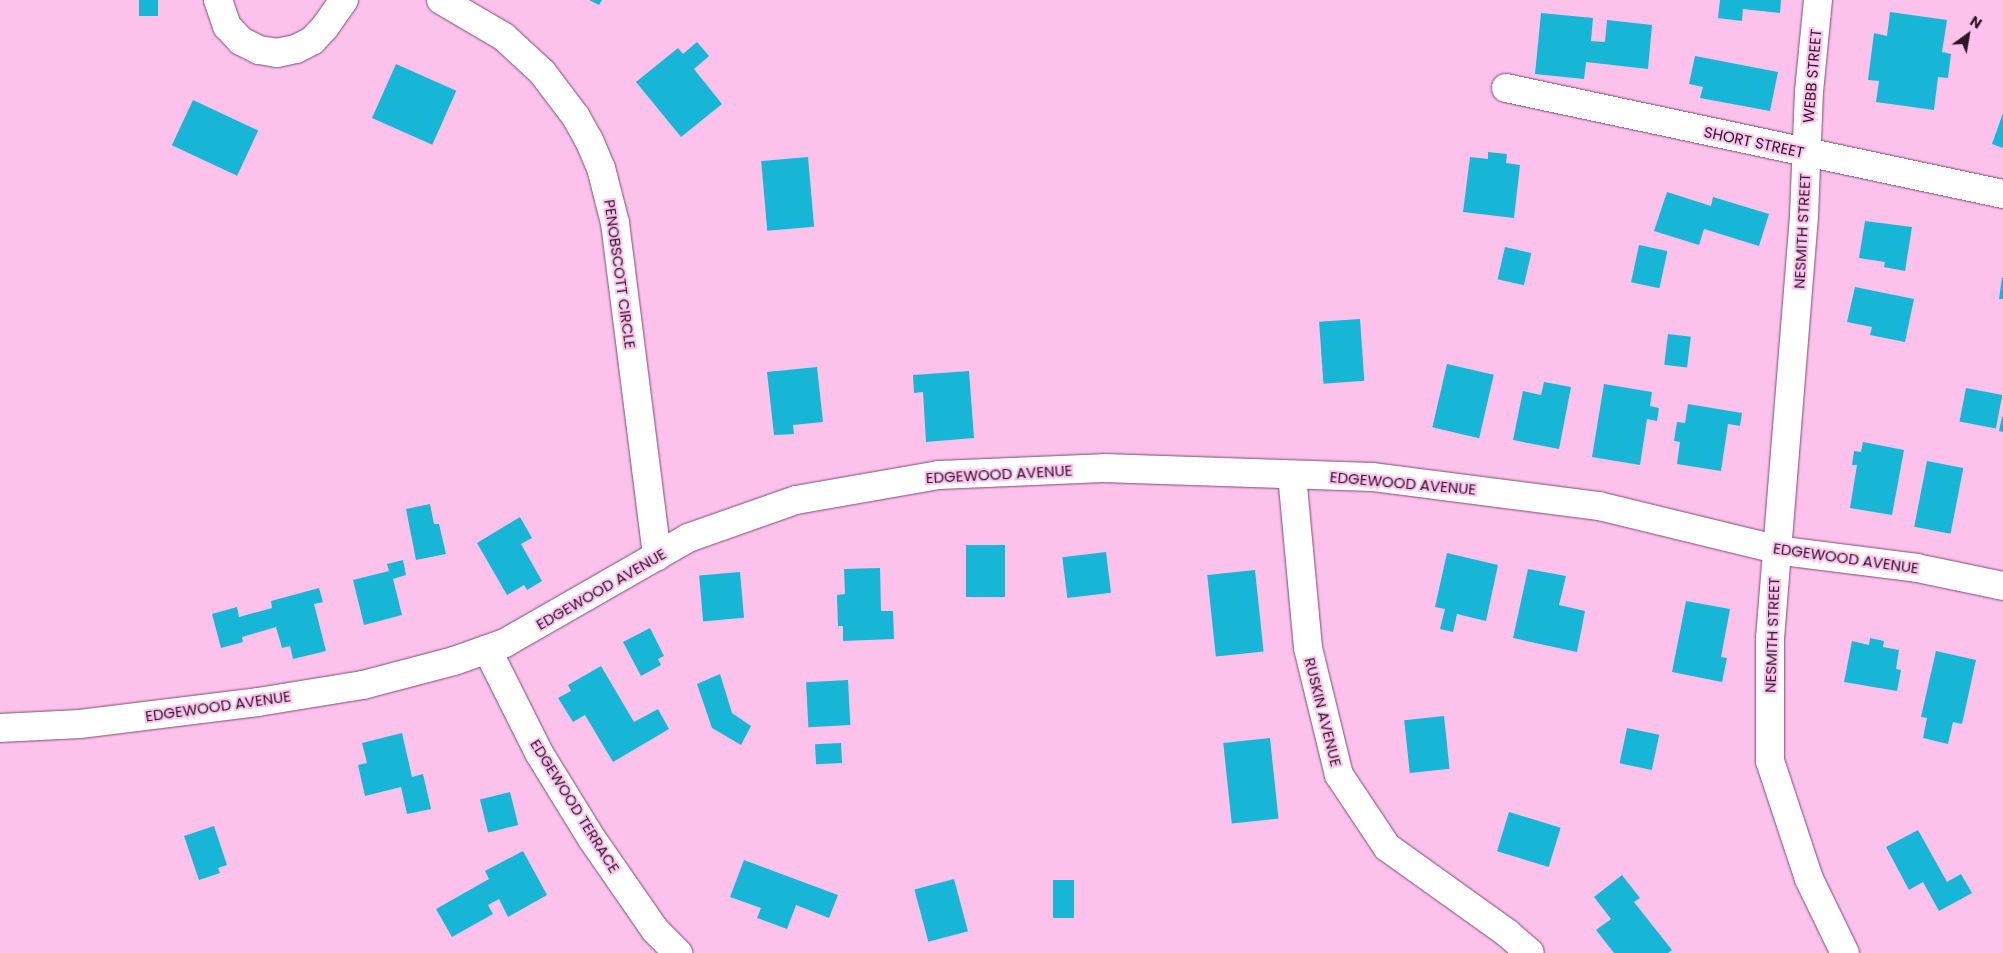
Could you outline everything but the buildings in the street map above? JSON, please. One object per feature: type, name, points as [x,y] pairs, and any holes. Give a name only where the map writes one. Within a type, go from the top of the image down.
[{"type":"street","points":[[218,0],[227,26],[241,41],[259,50],[277,53],[296,49],[312,41],[325,28],[344,0]]},
{"type":"street","name":"PENOBSCOTT CIRCLE","points":[[441,0],[504,37],[542,72],[576,117],[590,140],[601,168],[615,224],[657,556]]},
{"type":"street","name":"WEBB STREET","points":[[1806,153],[1809,91],[1818,0]]},
{"type":"street","name":"SHORT STREET","points":[[1506,88],[2003,194]]},
{"type":"street","name":"NESMITH STREET","points":[[1806,153],[1791,387],[1770,638],[1770,761],[1809,879],[1845,953]]},
{"type":"street","name":"EDGEWOOD AVENUE","points":[[0,728],[80,724],[268,700],[363,685],[505,643],[688,538],[796,500],[939,475],[1104,468],[1372,477],[1599,506],[1776,549],[1917,568],[2003,586]]},
{"type":"street","name":"RUSKIN AVENUE","points":[[1292,475],[1308,648],[1339,774],[1387,847],[1507,933],[1527,953]]},
{"type":"street","name":"EDGEWOOD TERRACE","points":[[487,649],[539,753],[592,839],[655,930],[678,953]]}]
